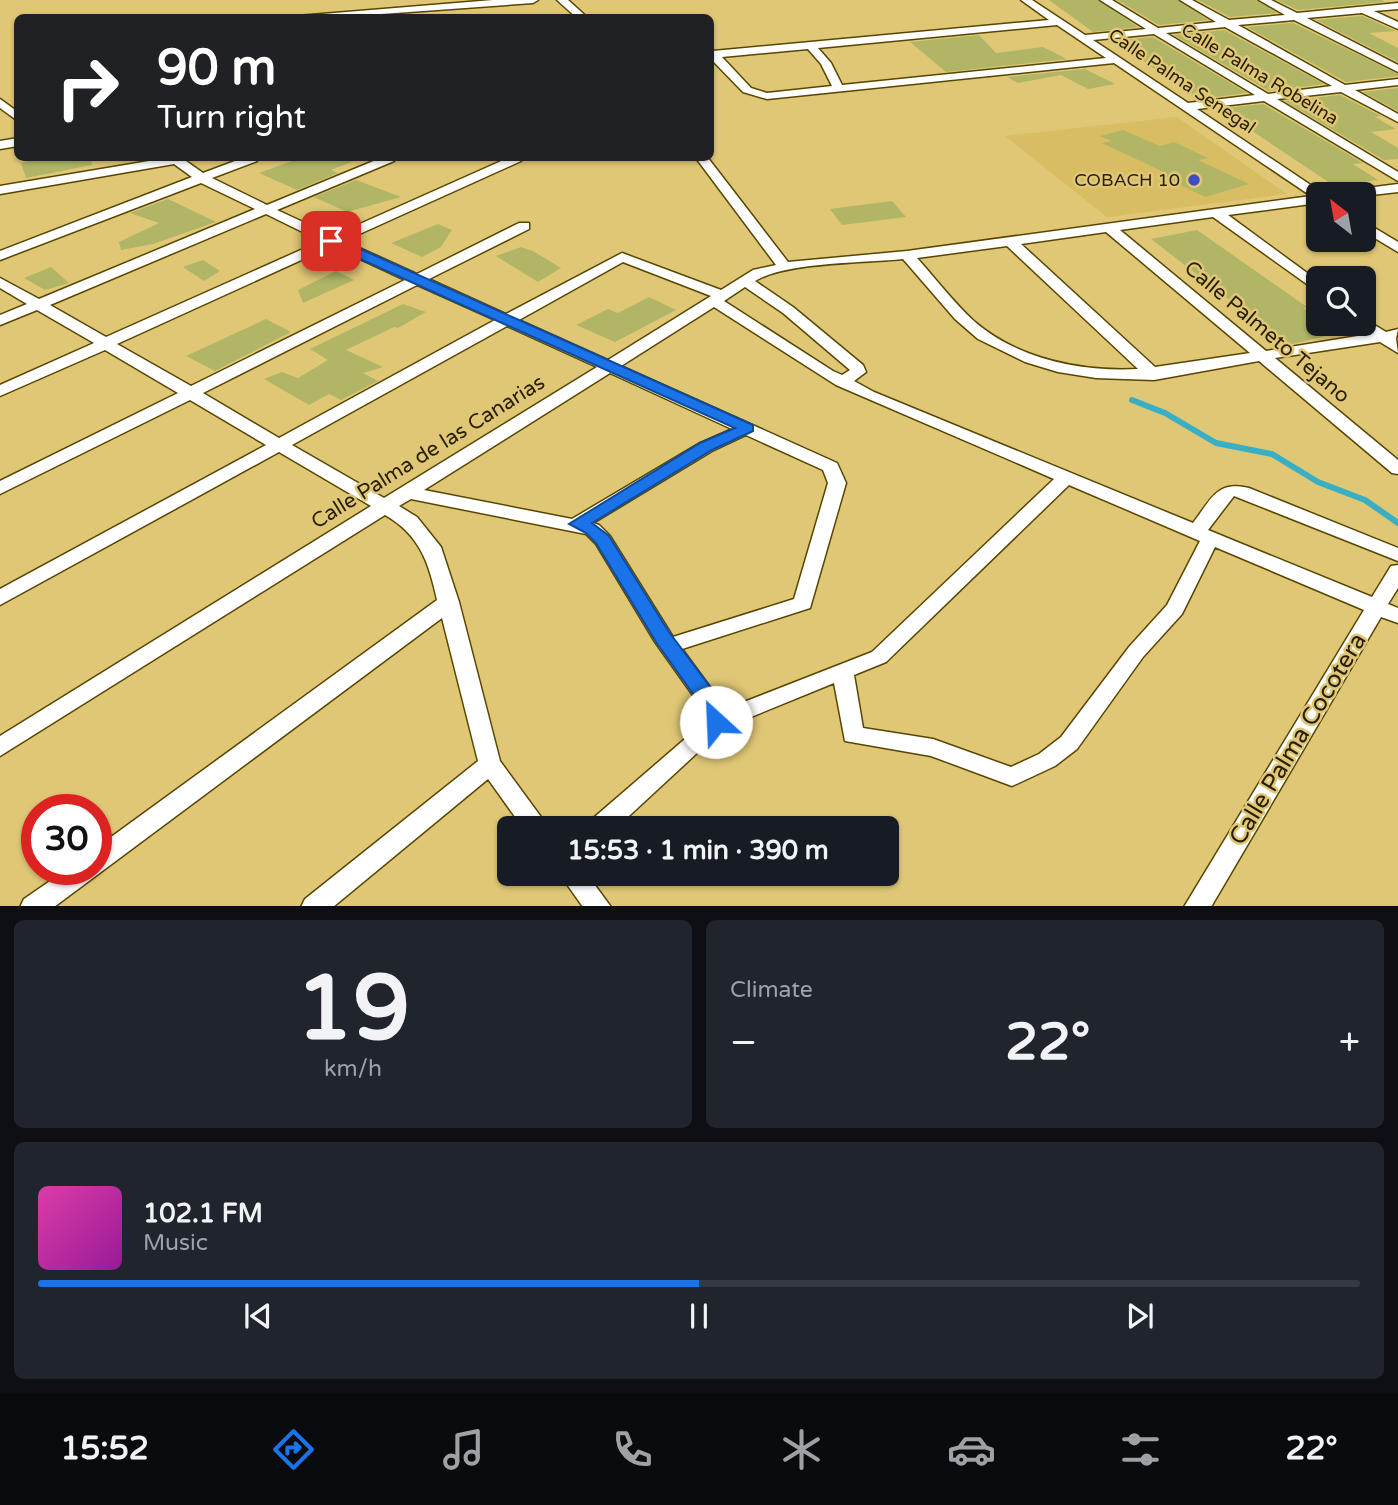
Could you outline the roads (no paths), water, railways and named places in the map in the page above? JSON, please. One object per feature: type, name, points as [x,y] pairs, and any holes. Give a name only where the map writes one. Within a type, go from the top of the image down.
[{"type":"street","points":[[358,0],[373,10]]},
{"type":"street","points":[[326,14],[533,0]]},
{"type":"street","points":[[562,0],[578,14]]},
{"type":"street","name":"Calle Palma Senegal","points":[[1026,0],[1306,189]]},
{"type":"street","name":"Calle Palma Robelina","points":[[1105,0],[1398,177]]},
{"type":"street","points":[[1185,0],[1398,119]]},
{"type":"street","points":[[1264,0],[1398,69]]},
{"type":"street","points":[[1344,0],[1398,26]]},
{"type":"street","points":[[1085,38],[1398,6]]},
{"type":"street","points":[[714,55],[1059,22]]},
{"type":"street","points":[[811,46],[826,63],[839,89]]},
{"type":"street","points":[[714,57],[747,90],[757,94],[839,89],[1115,60]]},
{"type":"street","points":[[1184,107],[1398,82]]},
{"type":"street","points":[[0,102],[14,114]]},
{"type":"street","points":[[0,190],[161,161]]},
{"type":"street","points":[[181,161],[201,178],[331,241],[831,467],[837,483],[803,603],[669,646]]},
{"type":"street","points":[[0,256],[245,161]]},
{"type":"street","points":[[0,320],[383,161]]},
{"type":"street","points":[[0,391],[510,161]]},
{"type":"street","points":[[704,161],[784,266]]},
{"type":"street","points":[[1376,191],[1398,188]]},
{"type":"street","name":"Calle Palma de las Canarias","points":[[0,747],[758,273],[784,266],[907,255],[1306,199]]},
{"type":"street","points":[[1216,213],[1306,279]]},
{"type":"street","points":[[0,488],[524,226]]},
{"type":"street","name":"Calle Palmeto Tejano","points":[[1108,227],[1398,469]]},
{"type":"street","points":[[1376,234],[1398,248]]},
{"type":"street","points":[[1010,241],[1154,375]]},
{"type":"street","points":[[907,255],[965,319],[996,343],[1048,365],[1104,375],[1154,375],[1390,335],[1398,348]]},
{"type":"street","points":[[0,598],[622,257],[719,299],[842,382],[1388,612]]},
{"type":"street","points":[[746,281],[788,310],[857,368],[858,372],[842,382]]},
{"type":"street","points":[[0,282],[410,521],[431,547],[449,602],[490,764],[528,816]]},
{"type":"street","points":[[578,524],[706,447],[748,428]]},
{"type":"street","points":[[612,816],[716,722],[879,657],[1066,478]]},
{"type":"street","points":[[843,672],[853,735],[933,748],[1012,777],[1047,760],[1069,743],[1136,652],[1175,609],[1203,536],[1224,495],[1230,491],[1243,492],[1398,555]]},
{"type":"street","points":[[405,492],[578,524],[592,529],[603,540],[669,646],[715,710],[716,722]]},
{"type":"street","name":"Calle Palma Cocotera","points":[[1198,906],[1388,612],[1398,571]]},
{"type":"street","points":[[112,850],[449,602]]},
{"type":"street","points":[[314,906],[490,764]]},
{"type":"street","points":[[33,906],[63,885]]},
{"type":"street","points":[[580,886],[594,905]]},
{"type":"waterway","points":[[1132,400],[1165,413],[1216,443],[1272,454],[1318,482],[1365,500],[1398,523]]},
{"type":"place","name":"COBACH 10","points":[[1194,180]]}]
